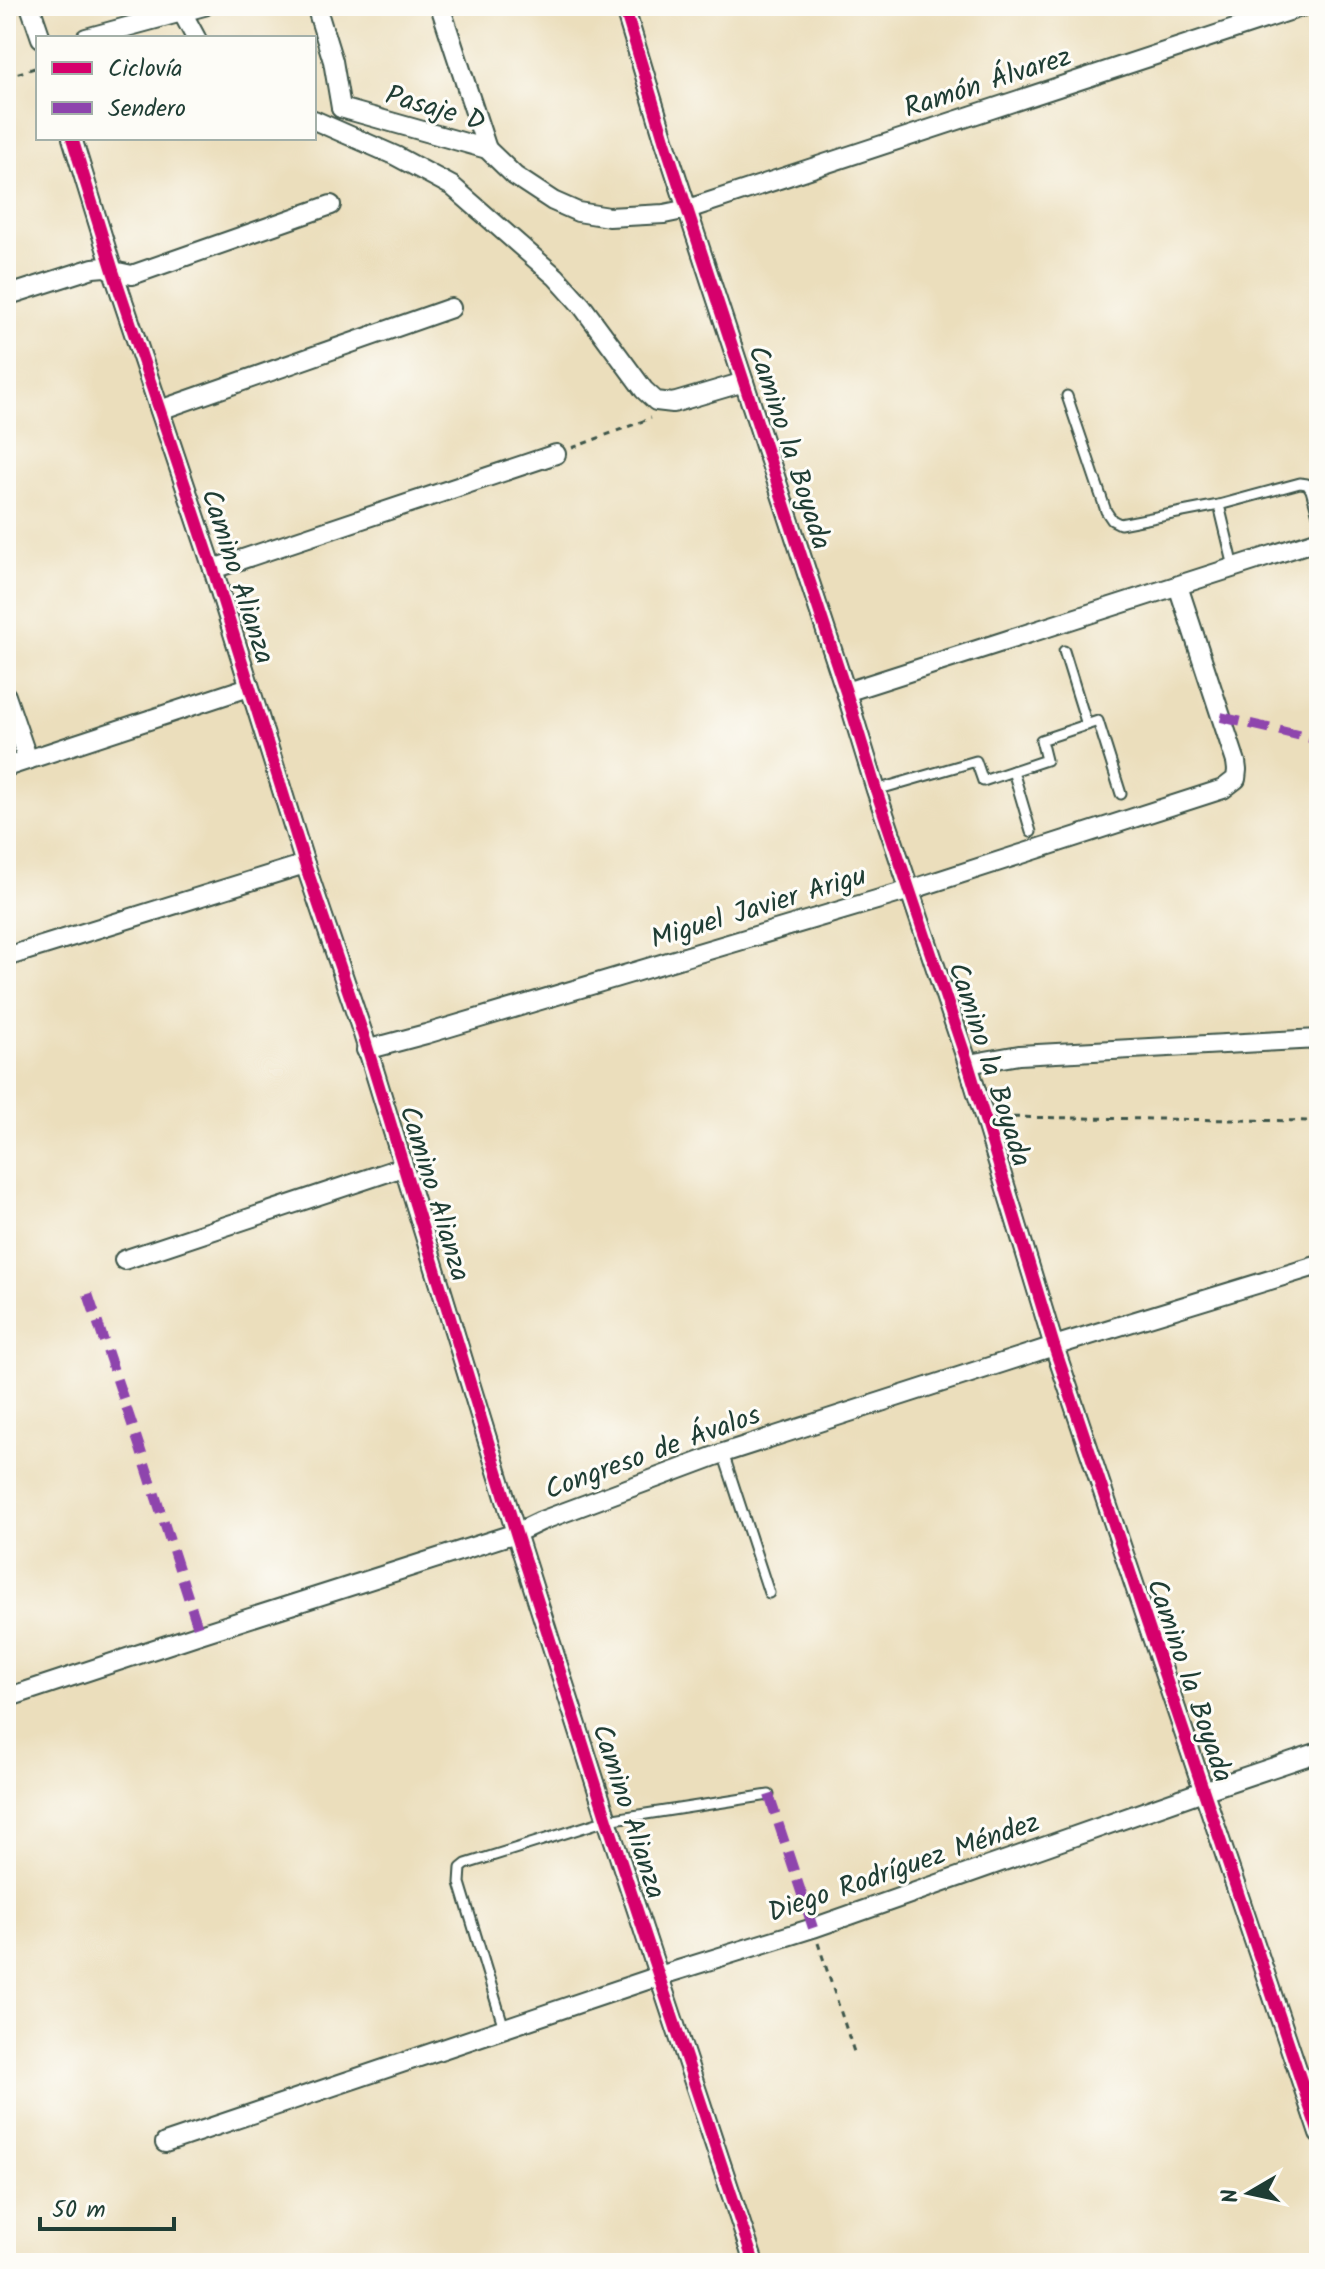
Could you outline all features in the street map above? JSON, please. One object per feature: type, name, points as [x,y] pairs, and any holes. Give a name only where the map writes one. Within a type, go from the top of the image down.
[{"type":"street","points":[[30,6],[40,36]]},
{"type":"street","points":[[93,36],[204,6]]},
{"type":"street","points":[[316,6],[333,61],[341,108],[322,123],[396,156],[452,186],[556,277],[582,306],[644,390],[656,401],[673,403],[744,382]]},
{"type":"street","points":[[440,6],[487,149]]},
{"type":"street","name":"Camino la Boyada","points":[[624,6],[664,139],[968,1064],[1054,1346],[1319,2134]]},
{"type":"street","name":"Ramón Álvarez","points":[[688,209],[1304,6]]},
{"type":"street","points":[[182,12],[195,36]]},
{"type":"street","name":"Pasaje D","points":[[341,108],[487,149],[515,176],[553,201],[578,212],[609,217],[664,214],[688,209]]},
{"type":"street","name":"Camino Alianza","points":[[73,140],[366,1050],[607,1820],[754,2263]]},
{"type":"street","points":[[6,296],[93,268],[105,267],[132,275],[331,205]]},
{"type":"street","points":[[160,410],[451,308]]},
{"type":"street","points":[[213,569],[556,454]]},
{"type":"street","points":[[846,692],[1319,540]]},
{"type":"street","name":"Miguel Javier Arigu","points":[[366,1050],[910,890],[1223,789],[1236,779],[1236,762],[1178,586]]},
{"type":"street","points":[[6,767],[249,687]]},
{"type":"street","points":[[6,696],[28,760]]},
{"type":"street","points":[[6,957],[305,864]]},
{"type":"street","points":[[968,1064],[1019,1055],[1319,1039]]},
{"type":"street","points":[[124,1260],[403,1167]]},
{"type":"street","name":"Congreso de Ávalos","points":[[6,1698],[516,1533],[723,1453],[1054,1346],[1319,1265]]},
{"type":"street","name":"Diego Rodríguez Méndez","points":[[165,2143],[659,1976],[813,1928],[1319,1752]]},
{"type":"lane","points":[[1067,396],[1106,511],[1112,520],[1120,524],[1219,505],[1300,483],[1307,484],[1311,490],[1319,518]]},
{"type":"lane","points":[[1219,505],[1234,567]]},
{"type":"lane","points":[[1064,651],[1087,725]]},
{"type":"lane","points":[[876,790],[976,761],[983,781],[1046,760],[1041,740],[1098,721],[1121,794]]},
{"type":"lane","points":[[1013,771],[1031,832]]},
{"type":"lane","points":[[723,1453],[769,1593]]},
{"type":"lane","points":[[504,2028],[460,1883],[461,1868],[607,1820],[769,1795]]},
{"type":"path","points":[[6,77],[36,68]]},
{"type":"path","points":[[556,454],[665,413],[673,403]]},
{"type":"path","points":[[984,1116],[1319,1122]]},
{"type":"path","points":[[1312,1121],[1319,1149]]},
{"type":"path","points":[[813,1928],[854,2052]]},
{"type":"marked path","points":[[1221,717],[1319,740]]},
{"type":"marked path","points":[[88,1294],[200,1634]]},
{"type":"marked path","points":[[769,1795],[813,1928]]},
{"type":"cycle path","points":[[624,6],[664,139],[968,1064],[1054,1346],[1319,2134]]},
{"type":"cycle path","points":[[73,140],[213,569],[305,864],[363,1034],[607,1820],[754,2263]]}]
